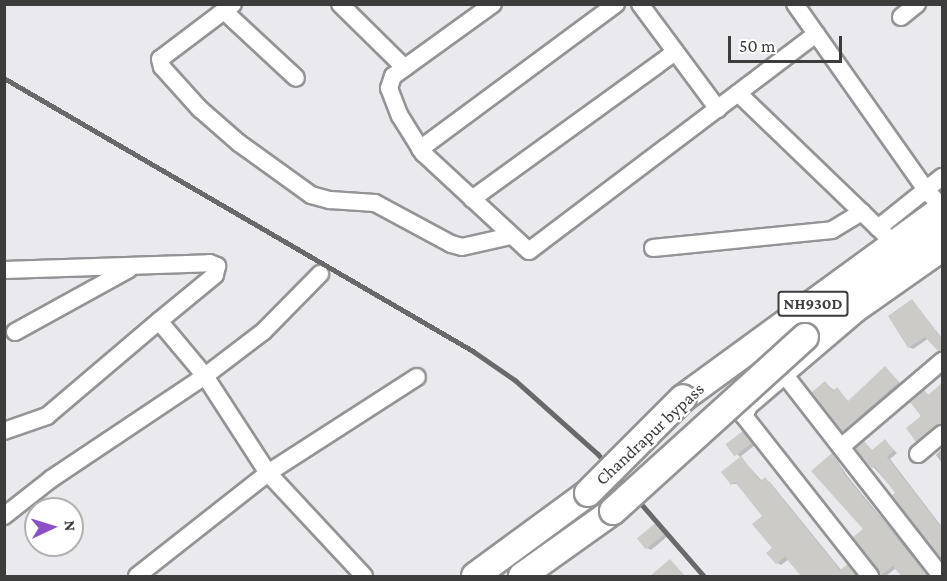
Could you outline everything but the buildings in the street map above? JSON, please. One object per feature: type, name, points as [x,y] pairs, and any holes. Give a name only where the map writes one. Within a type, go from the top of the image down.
[{"type":"highway","name":"Chandrapur bypass","points":[[475,576],[588,493],[683,398],[886,236],[942,208]]},
{"type":"highway","name":"Chandrapur bypass","points":[[522,576],[613,511],[805,337],[942,232]]},
{"type":"street","points":[[340,4],[405,68]]},
{"type":"street","points":[[493,4],[393,76],[389,88],[420,149],[524,249],[536,249],[816,34]]},
{"type":"street","points":[[420,149],[616,4]]},
{"type":"street","points":[[640,4],[718,109]]},
{"type":"street","points":[[901,17],[917,4]]},
{"type":"street","points":[[797,5],[926,190],[942,208]]},
{"type":"street","points":[[296,78],[228,8],[160,59],[162,67],[200,109],[240,143],[311,195],[330,200],[375,203],[451,244],[462,247],[511,236]]},
{"type":"street","points":[[472,199],[675,52]]},
{"type":"street","points":[[738,93],[886,236],[926,190],[942,177]]},
{"type":"street","points":[[653,248],[832,230],[862,212]]},
{"type":"street","points":[[870,576],[746,422],[749,406],[858,314],[942,254]]},
{"type":"street","points":[[4,270],[210,263],[217,266],[215,275],[47,416],[4,431]]},
{"type":"street","points":[[8,336],[132,267]]},
{"type":"street","points":[[4,516],[51,478],[204,376],[264,331],[320,274]]},
{"type":"street","points":[[159,321],[204,376],[268,473],[364,576]]},
{"type":"street","points":[[841,447],[942,361]]},
{"type":"street","points":[[784,375],[941,576]]},
{"type":"street","points":[[137,576],[268,473],[417,377]]},
{"type":"street","points":[[918,454],[942,434]]},
{"type":"railway","points":[[4,78],[473,351],[515,380],[598,454],[704,576]]}]
